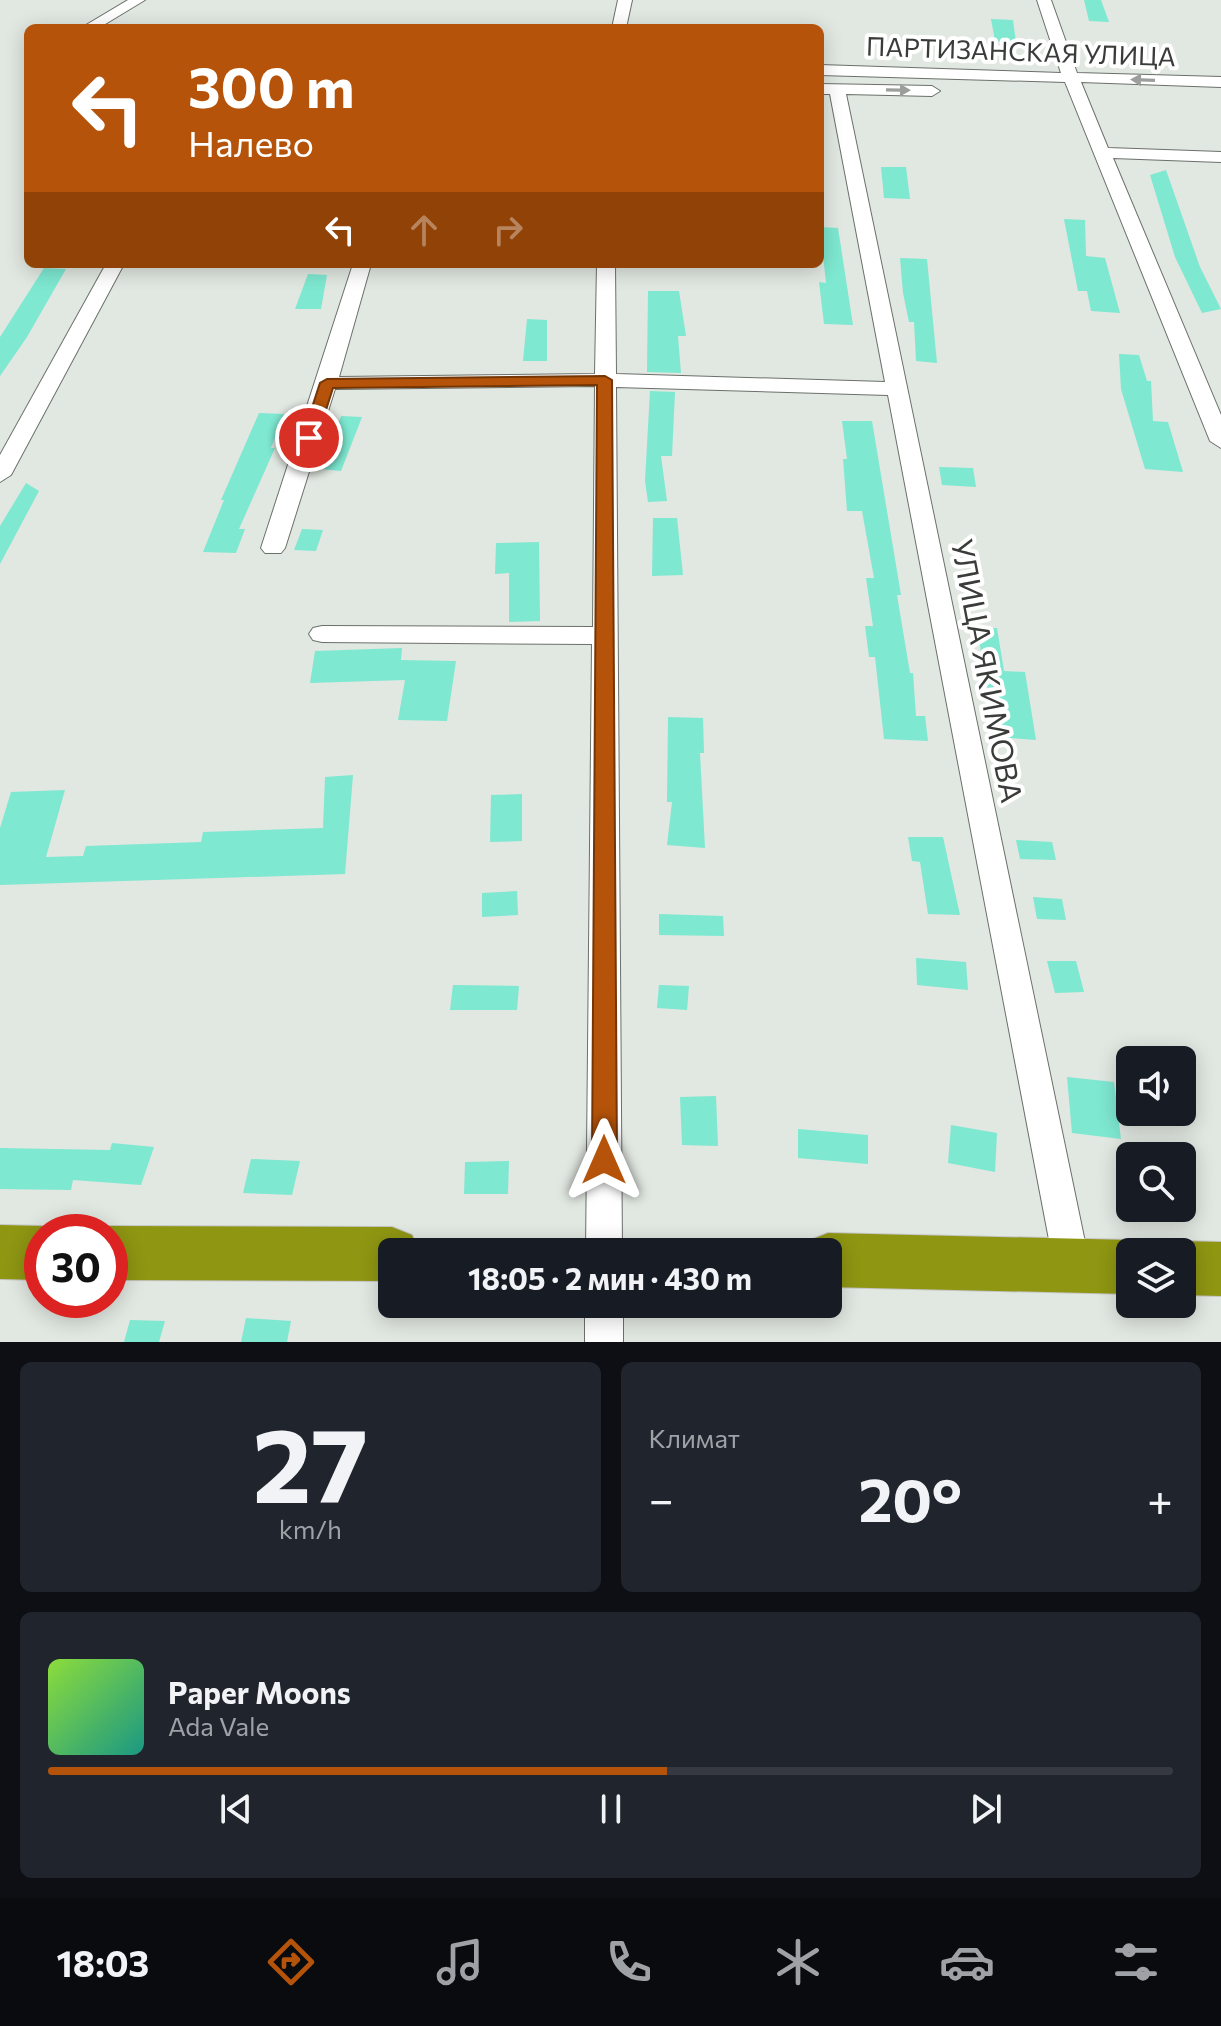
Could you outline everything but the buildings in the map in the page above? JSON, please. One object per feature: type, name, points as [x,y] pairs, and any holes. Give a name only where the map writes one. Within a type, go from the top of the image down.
[{"type":"highway","points":[[0,1252],[24,1253]]},
{"type":"highway","points":[[128,1253],[378,1254]]},
{"type":"highway","points":[[842,1260],[1116,1267]]},
{"type":"highway","points":[[1196,1268],[1221,1269]]},
{"type":"street","points":[[95,24],[138,0]]},
{"type":"street","points":[[620,24],[625,0]]},
{"type":"street","points":[[1044,0],[1075,86],[1221,441]]},
{"type":"street","name":"ПАРТИЗАНСКАЯ УЛИЦА","points":[[973,92],[1221,82]]},
{"type":"street","name":"ПАРТИЗАНСКАЯ УЛИЦА","points":[[826,83],[1075,86],[1221,96]]},
{"type":"street","name":"ПАРТИЗАНСКАЯ УЛИЦА","points":[[826,83],[942,91]]},
{"type":"street","name":"УЛИЦА ЯКИМОВА","points":[[826,83],[897,389],[1072,1266]]},
{"type":"street","points":[[1102,153],[1221,157]]},
{"type":"street","points":[[0,475],[113,268]]},
{"type":"street","points":[[273,548],[361,268]]},
{"type":"street","points":[[604,1238],[606,268]]},
{"type":"street","points":[[327,383],[605,380],[897,389]]},
{"type":"street","points":[[322,634],[605,636]]},
{"type":"street","points":[[604,1318],[604,1342]]},
{"type":"route","points":[[309,438],[327,383],[605,380],[604,1160]]}]
